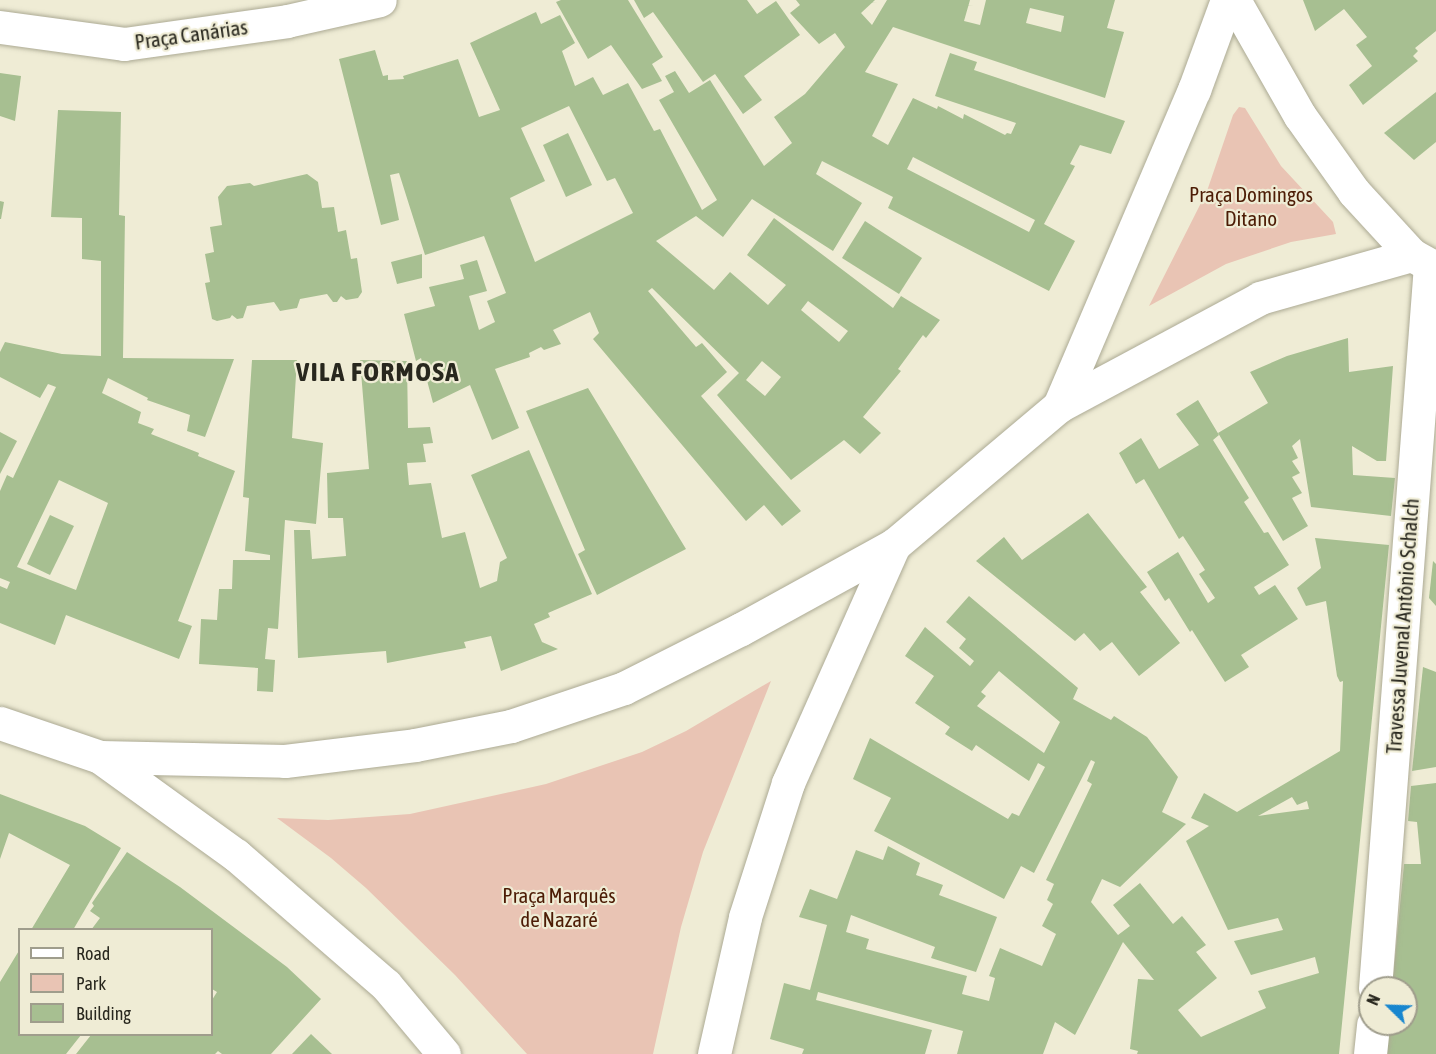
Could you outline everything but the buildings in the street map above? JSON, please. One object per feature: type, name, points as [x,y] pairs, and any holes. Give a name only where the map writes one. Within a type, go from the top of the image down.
[{"type":"street","name":"Praça Canárias","points":[[0,27],[124,44],[287,21],[380,0]]},
{"type":"street","points":[[1059,406],[1194,90],[1227,0]]},
{"type":"street","points":[[1234,0],[1300,117],[1354,192],[1426,262]]},
{"type":"street","points":[[100,757],[285,761],[415,745],[511,726],[624,688],[741,629],[894,545],[1059,406],[1260,298],[1426,262]]},
{"type":"street","name":"Travessa Juvenal Antônio Schalch","points":[[1376,976],[1426,262]]},
{"type":"street","points":[[714,1054],[745,917],[788,783],[894,545]]},
{"type":"street","points":[[0,723],[100,757],[236,855],[386,985],[444,1054]]},
{"type":"street","points":[[1370,1054],[1371,1036]]},
{"type":"green space","name":"Praça Domingos Ditano","points":[[1239,107],[1245,108],[1281,166],[1333,222],[1336,234],[1291,242],[1226,264],[1149,306],[1207,191],[1233,115]]},
{"type":"green space","name":"Praça Marquês de Nazaré","points":[[771,681],[703,852],[681,927],[653,1054],[527,1054],[455,975],[366,888],[331,858],[277,818],[328,820],[410,814],[546,784],[642,752],[686,731]]},
{"type":"district","name":"VILA FORMOSA","points":[[378,372]]}]
